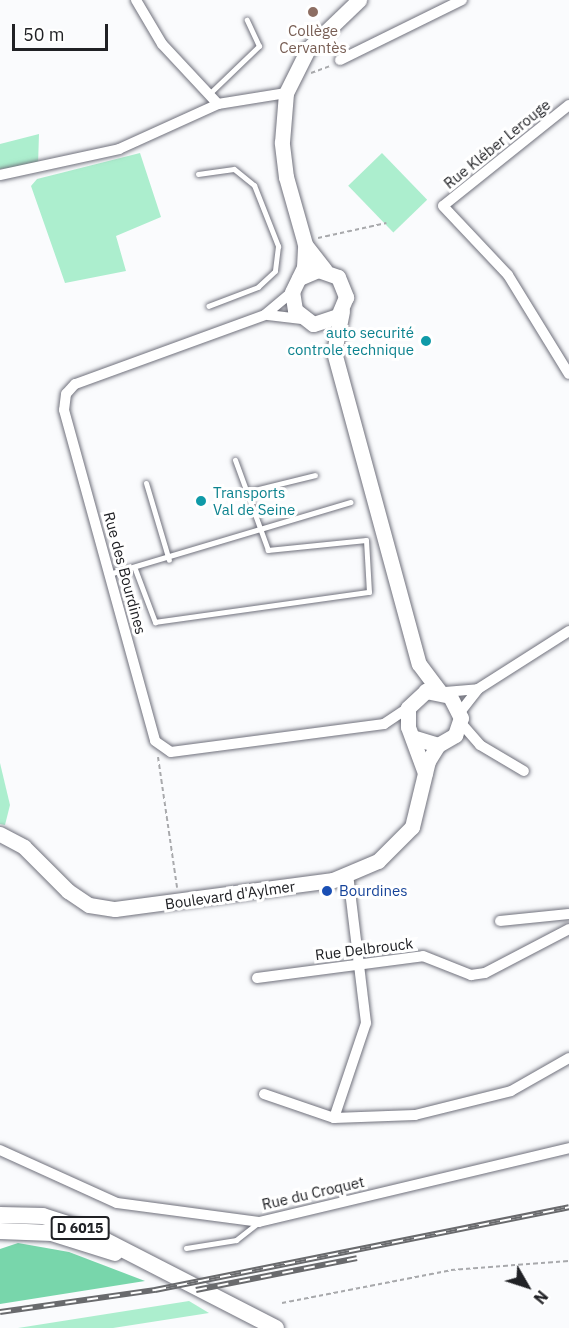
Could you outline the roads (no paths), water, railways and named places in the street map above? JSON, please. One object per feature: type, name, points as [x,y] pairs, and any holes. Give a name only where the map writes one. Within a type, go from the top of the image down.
[{"type":"main road","name":"D 6015","points":[[0,1215],[64,1222],[119,1244],[152,1266],[276,1328]]},
{"type":"main road","name":"D 6015","points":[[0,1231],[52,1233],[152,1266]]},
{"type":"street","points":[[136,0],[162,44],[207,96],[218,104]]},
{"type":"street","points":[[334,352],[293,307],[304,242],[282,142],[286,93],[296,71],[308,49],[359,0]]},
{"type":"street","points":[[340,60],[462,0]]},
{"type":"street","points":[[0,175],[119,149],[218,104],[286,93]]},
{"type":"street","name":"Rue Kléber Lerouge","points":[[569,105],[443,206],[508,274],[569,374]]},
{"type":"street","points":[[304,242],[325,270],[345,288],[334,352],[419,664],[480,745],[524,771]]},
{"type":"street","points":[[295,285],[325,270]]},
{"type":"street","name":"Rue des Bourdines","points":[[295,285],[265,315],[75,384],[66,394],[64,410],[155,741],[171,752],[384,724]]},
{"type":"street","points":[[306,321],[331,321],[342,311]]},
{"type":"street","name":"Rue des Bourdines","points":[[265,315],[306,321]]},
{"type":"street","points":[[444,742],[478,689],[569,632]]},
{"type":"street","points":[[413,736],[411,703],[419,664]]},
{"type":"street","points":[[478,689],[442,692],[411,703],[384,724],[413,736],[444,742],[480,745]]},
{"type":"street","name":"Boulevard d'Aylmer","points":[[413,736],[425,773]]},
{"type":"street","name":"Boulevard d'Aylmer","points":[[0,834],[24,846],[68,891],[89,905],[115,909],[180,902],[348,875],[395,848],[412,827],[425,773],[444,742]]},
{"type":"street","points":[[334,1118],[366,1023],[348,875]]},
{"type":"street","points":[[500,921],[569,914]]},
{"type":"street","name":"Rue Delbrouck","points":[[257,978],[423,956],[471,975],[485,974],[569,929]]},
{"type":"street","points":[[264,1094],[334,1118],[415,1115],[511,1091],[569,1058]]},
{"type":"street","name":"Rue du Croquet","points":[[0,1150],[117,1203],[259,1222],[569,1148]]},
{"type":"lane","points":[[207,96],[259,46],[247,20]]},
{"type":"lane","points":[[198,174],[234,169],[254,185],[278,246],[275,271],[258,287],[207,306]]},
{"type":"lane","points":[[235,460],[268,550],[366,540],[382,533]]},
{"type":"lane","points":[[246,492],[315,475]]},
{"type":"lane","points":[[146,483],[169,560]]},
{"type":"lane","points":[[110,574],[169,560],[351,502]]},
{"type":"lane","points":[[135,569],[155,622],[369,592],[366,540]]},
{"type":"lane","points":[[186,1248],[236,1240],[259,1222]]},
{"type":"railway","points":[[0,1312],[155,1290],[569,1207]]},
{"type":"railway","points":[[196,1290],[357,1258]]},
{"type":"place","name":"Collège Cervantès","points":[[313,12]]},
{"type":"place","name":"auto securité controle technique","points":[[426,341]]},
{"type":"place","name":"Transports Val de Seine","points":[[201,501]]},
{"type":"place","name":"Bourdines","points":[[327,891]]}]
